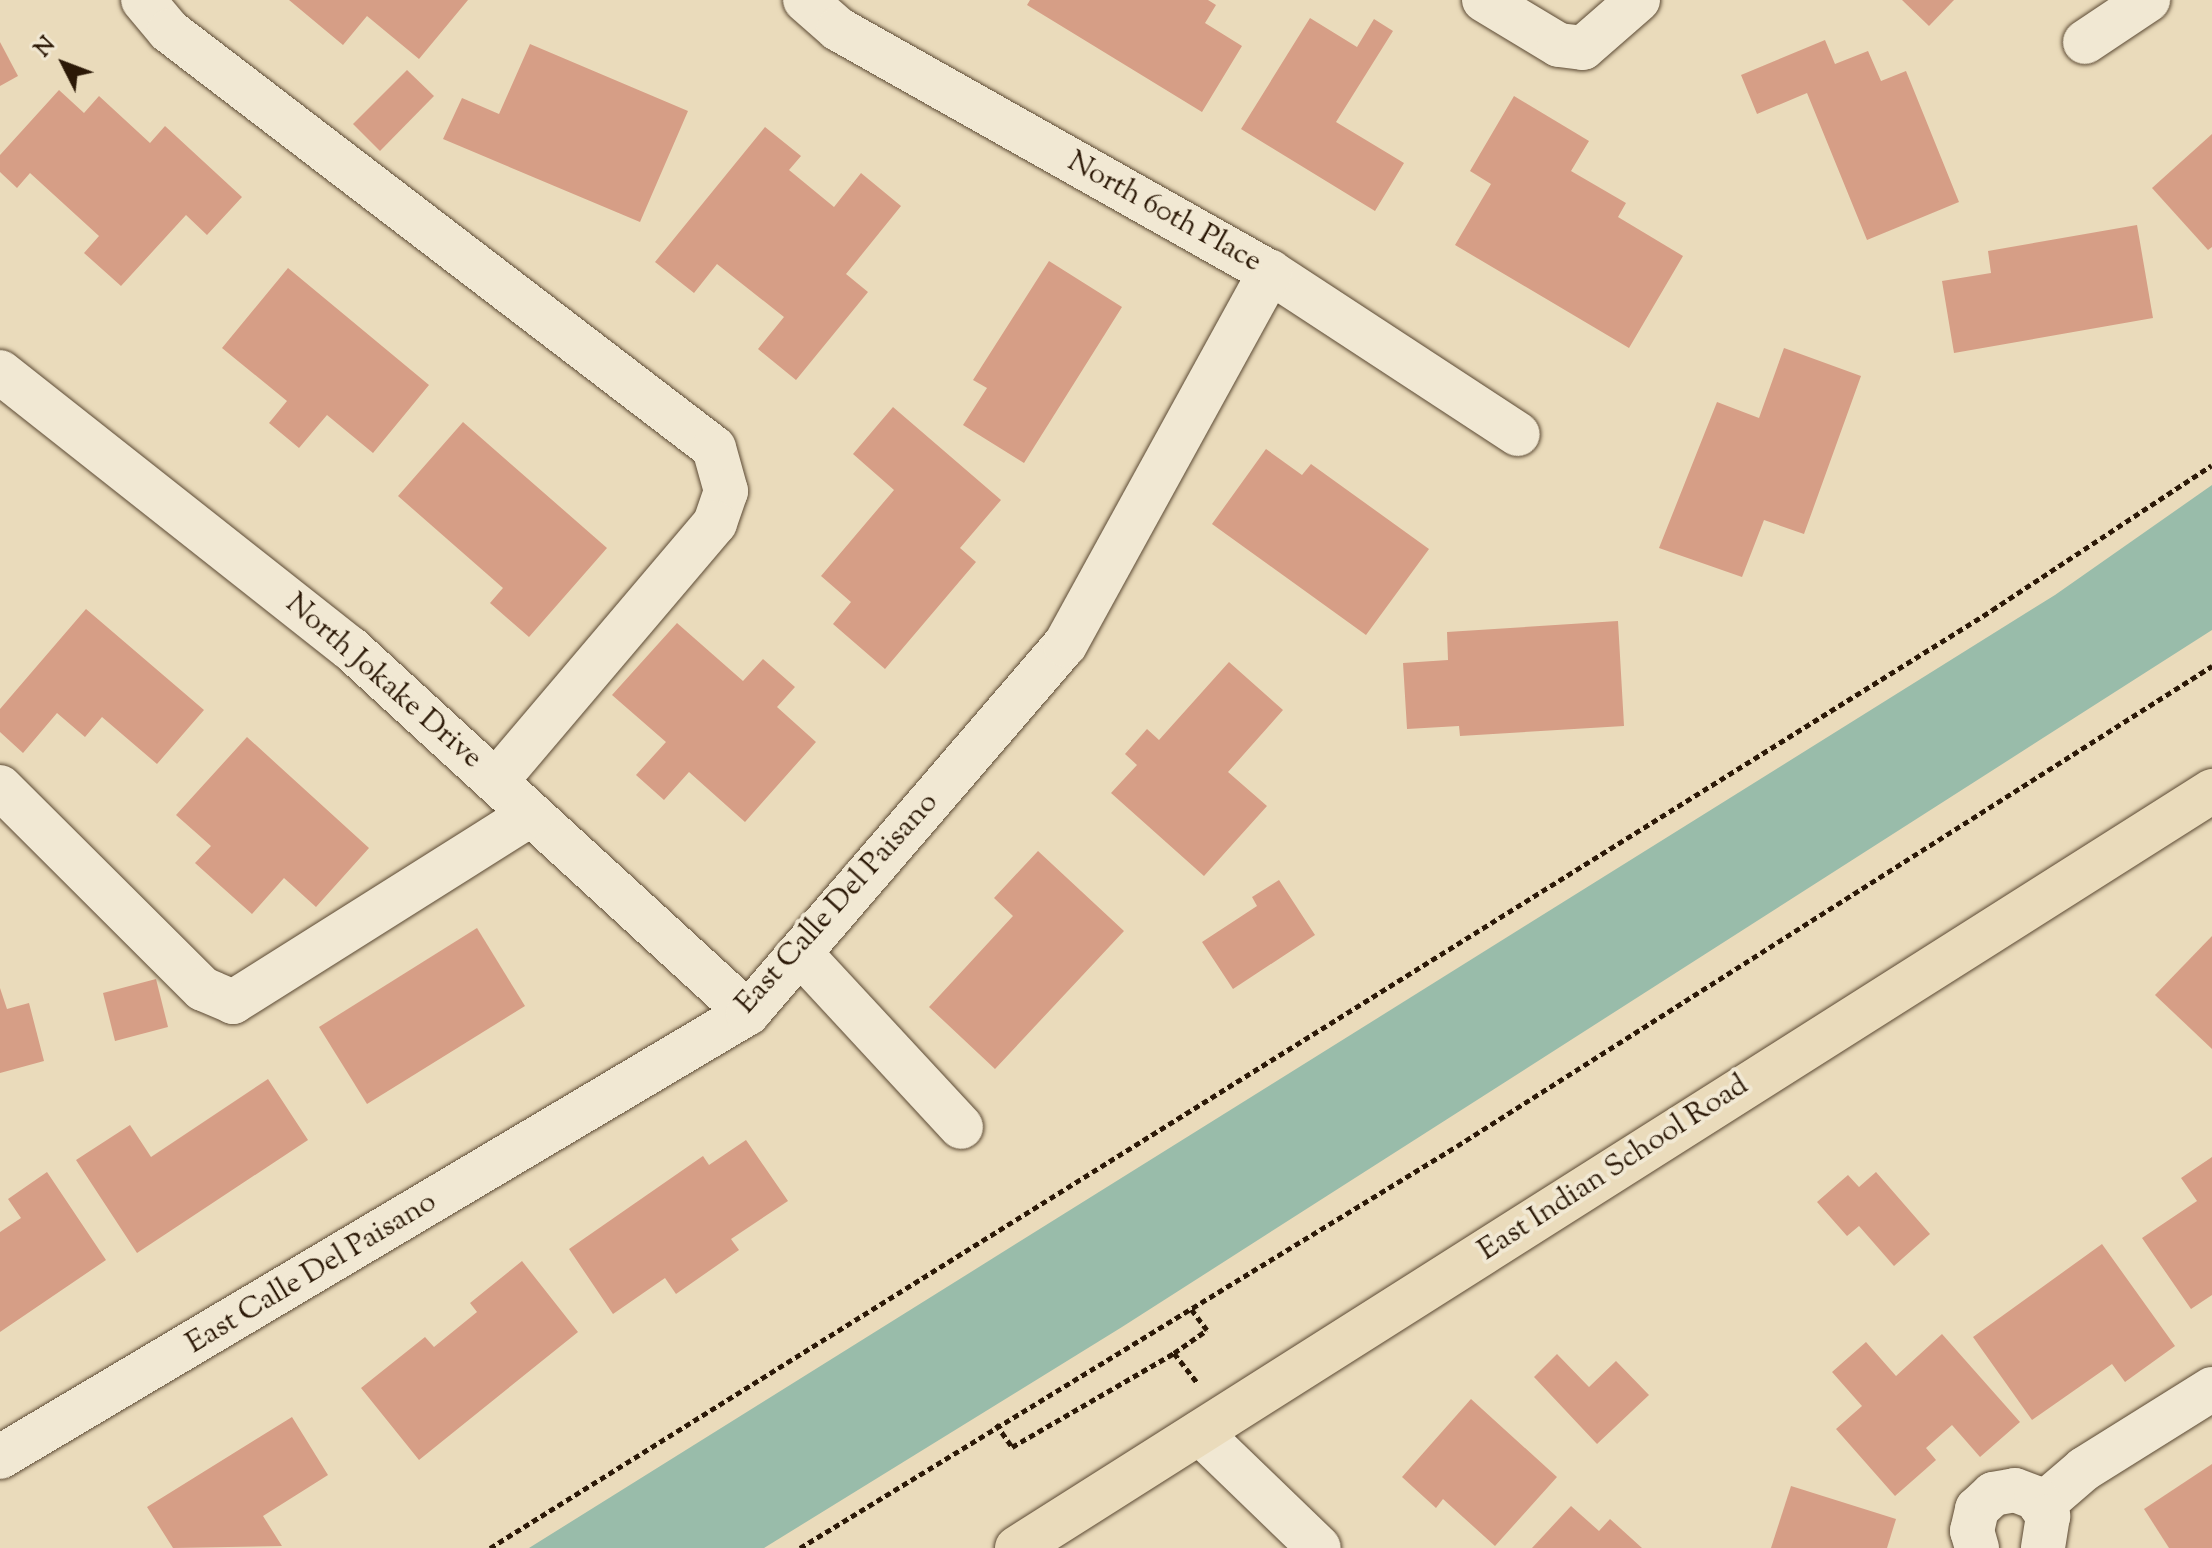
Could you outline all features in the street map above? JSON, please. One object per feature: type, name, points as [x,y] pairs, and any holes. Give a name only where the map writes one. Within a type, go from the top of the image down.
[{"type":"main road","name":"East Indian School Road","points":[[1017,1548],[2212,792]]},
{"type":"street","points":[[143,0],[169,31],[714,448],[726,491],[715,523],[496,781]]},
{"type":"street","name":"North 60th Place","points":[[805,0],[838,29],[1270,272],[1518,434]]},
{"type":"street","points":[[1484,0],[1559,45],[1583,48],[1638,0]]},
{"type":"street","points":[[2085,42],[2148,0]]},
{"type":"street","name":"East Calle Del Paisano","points":[[0,1457],[748,1013],[1065,645],[1270,272]]},
{"type":"street","name":"North Jokake Drive","points":[[0,372],[350,648],[748,1013]]},
{"type":"street","points":[[0,787],[203,989],[233,1002],[531,814]]},
{"type":"street","points":[[800,953],[961,1127]]},
{"type":"street","points":[[1977,1548],[1972,1531],[1977,1509],[1993,1494],[2015,1490],[2042,1527],[2084,1469],[2212,1389]]},
{"type":"street","points":[[1200,1433],[1319,1548]]},
{"type":"path","points":[[490,1548],[1992,610],[2212,465]]},
{"type":"path","points":[[800,1548],[996,1424],[1191,1309],[2059,768],[2212,666]]},
{"type":"path","points":[[996,1424],[1012,1447],[1183,1347],[1207,1330],[1191,1309]]},
{"type":"shaded area","points":[[2212,485],[2212,630],[1122,1327],[764,1548],[529,1548],[2055,595]]},
{"type":"building","points":[[289,0],[468,0],[419,59],[367,16],[343,45]]},
{"type":"building","points":[[1030,0],[1208,0],[1216,5],[1205,23],[1242,46],[1202,112],[1027,5]]},
{"type":"building","points":[[1902,0],[1954,0],[1929,26]]},
{"type":"building","points":[[1310,18],[1357,47],[1374,19],[1393,31],[1336,122],[1404,163],[1375,211],[1241,129]]},
{"type":"building","points":[[1825,40],[1835,64],[1868,51],[1881,81],[1906,71],[1959,202],[1867,240],[1807,93],[1757,114],[1741,75]]},
{"type":"building","points":[[0,42],[18,76],[0,86]]},
{"type":"building","points":[[530,44],[688,111],[640,222],[443,139],[462,98],[499,114]]},
{"type":"building","points":[[407,70],[434,96],[380,151],[353,124]]},
{"type":"building","points":[[59,90],[84,113],[99,96],[150,143],[165,126],[242,197],[207,235],[186,215],[121,286],[84,253],[99,236],[30,173],[17,188],[0,172],[0,155]]},
{"type":"building","points":[[1514,96],[1589,141],[1571,171],[1626,203],[1618,217],[1683,256],[1629,348],[1455,245],[1491,184],[1470,171]]},
{"type":"building","points":[[765,127],[801,156],[789,170],[834,207],[861,173],[901,206],[846,274],[868,292],[796,380],[758,349],[784,317],[717,264],[694,293],[655,262]]},
{"type":"building","points":[[2212,134],[2212,247],[2208,250],[2152,188]]},
{"type":"building","points":[[2137,225],[2153,318],[1954,353],[1942,281],[1991,273],[1988,251]]},
{"type":"building","points":[[1049,261],[1122,307],[1024,463],[963,425],[987,388],[973,380]]},
{"type":"building","points":[[288,268],[429,385],[373,453],[327,415],[299,448],[269,423],[287,401],[222,348]]},
{"type":"building","points":[[1784,348],[1861,376],[1804,534],[1764,520],[1742,577],[1659,548],[1717,402],[1759,418]]},
{"type":"building","points":[[893,407],[1001,500],[960,548],[976,562],[885,669],[833,624],[851,602],[821,576],[894,490],[853,454]]},
{"type":"building","points":[[463,422],[607,548],[529,637],[490,603],[503,588],[398,496]]},
{"type":"building","points":[[1266,449],[1302,475],[1311,464],[1429,549],[1366,635],[1212,524]]},
{"type":"building","points":[[86,609],[204,710],[157,764],[102,717],[85,737],[57,713],[23,753],[0,732],[0,709]]},
{"type":"building","points":[[1618,621],[1624,726],[1460,736],[1459,726],[1407,729],[1403,663],[1448,660],[1447,632]]},
{"type":"building","points":[[677,623],[743,681],[763,659],[795,687],[777,707],[816,742],[745,822],[689,772],[664,800],[636,775],[666,742],[612,695]]},
{"type":"building","points":[[1229,662],[1283,710],[1228,772],[1267,806],[1204,876],[1111,793],[1137,765],[1125,754],[1147,729],[1159,740]]},
{"type":"building","points":[[247,737],[369,848],[316,907],[284,878],[252,914],[195,863],[211,846],[176,815]]},
{"type":"building","points":[[1038,851],[1124,931],[995,1069],[929,1007],[1013,916],[994,898]]},
{"type":"building","points":[[1279,880],[1315,935],[1233,989],[1202,942],[1257,906],[1252,897]]},
{"type":"building","points":[[477,928],[525,1006],[367,1104],[319,1027]]},
{"type":"building","points":[[2212,936],[2212,1049],[2155,995]]},
{"type":"building","points":[[156,979],[168,1027],[115,1041],[103,993]]},
{"type":"building","points":[[0,988],[7,1009],[29,1003],[44,1061],[0,1073]]},
{"type":"building","points":[[268,1079],[308,1140],[137,1253],[76,1160],[130,1125],[151,1157]]},
{"type":"building","points":[[746,1140],[788,1201],[731,1239],[739,1250],[676,1294],[665,1278],[613,1314],[569,1249],[703,1156],[709,1165]]},
{"type":"building","points":[[2212,1157],[2212,1295],[2191,1309],[2142,1238],[2197,1201],[2181,1178]]},
{"type":"building","points":[[47,1172],[106,1260],[0,1332],[0,1232],[21,1218],[8,1199]]},
{"type":"building","points":[[1876,1172],[1930,1234],[1894,1266],[1859,1226],[1847,1236],[1817,1202],[1848,1175],[1859,1187]]},
{"type":"building","points":[[2102,1244],[2175,1346],[2125,1382],[2112,1364],[2032,1420],[1973,1337]]},
{"type":"building","points":[[522,1261],[578,1332],[419,1460],[361,1388],[425,1337],[434,1347],[477,1312],[470,1303]]},
{"type":"building","points":[[1942,1334],[2020,1422],[1980,1457],[1952,1425],[1926,1448],[1936,1460],[1895,1496],[1836,1429],[1862,1406],[1832,1372],[1866,1342],[1896,1376]]},
{"type":"building","points":[[1557,1354],[1589,1387],[1616,1361],[1649,1395],[1597,1444],[1534,1377]]},
{"type":"building","points":[[1471,1399],[1557,1477],[1495,1546],[1443,1499],[1436,1508],[1402,1477]]},
{"type":"building","points":[[292,1417],[328,1475],[263,1516],[282,1546],[173,1548],[147,1507]]},
{"type":"building","points":[[2212,1464],[2212,1548],[2169,1548],[2144,1509]]},
{"type":"building","points":[[1791,1486],[1896,1519],[1887,1548],[1771,1548]]},
{"type":"building","points":[[1571,1506],[1599,1531],[1610,1519],[1642,1548],[1532,1548]]}]
